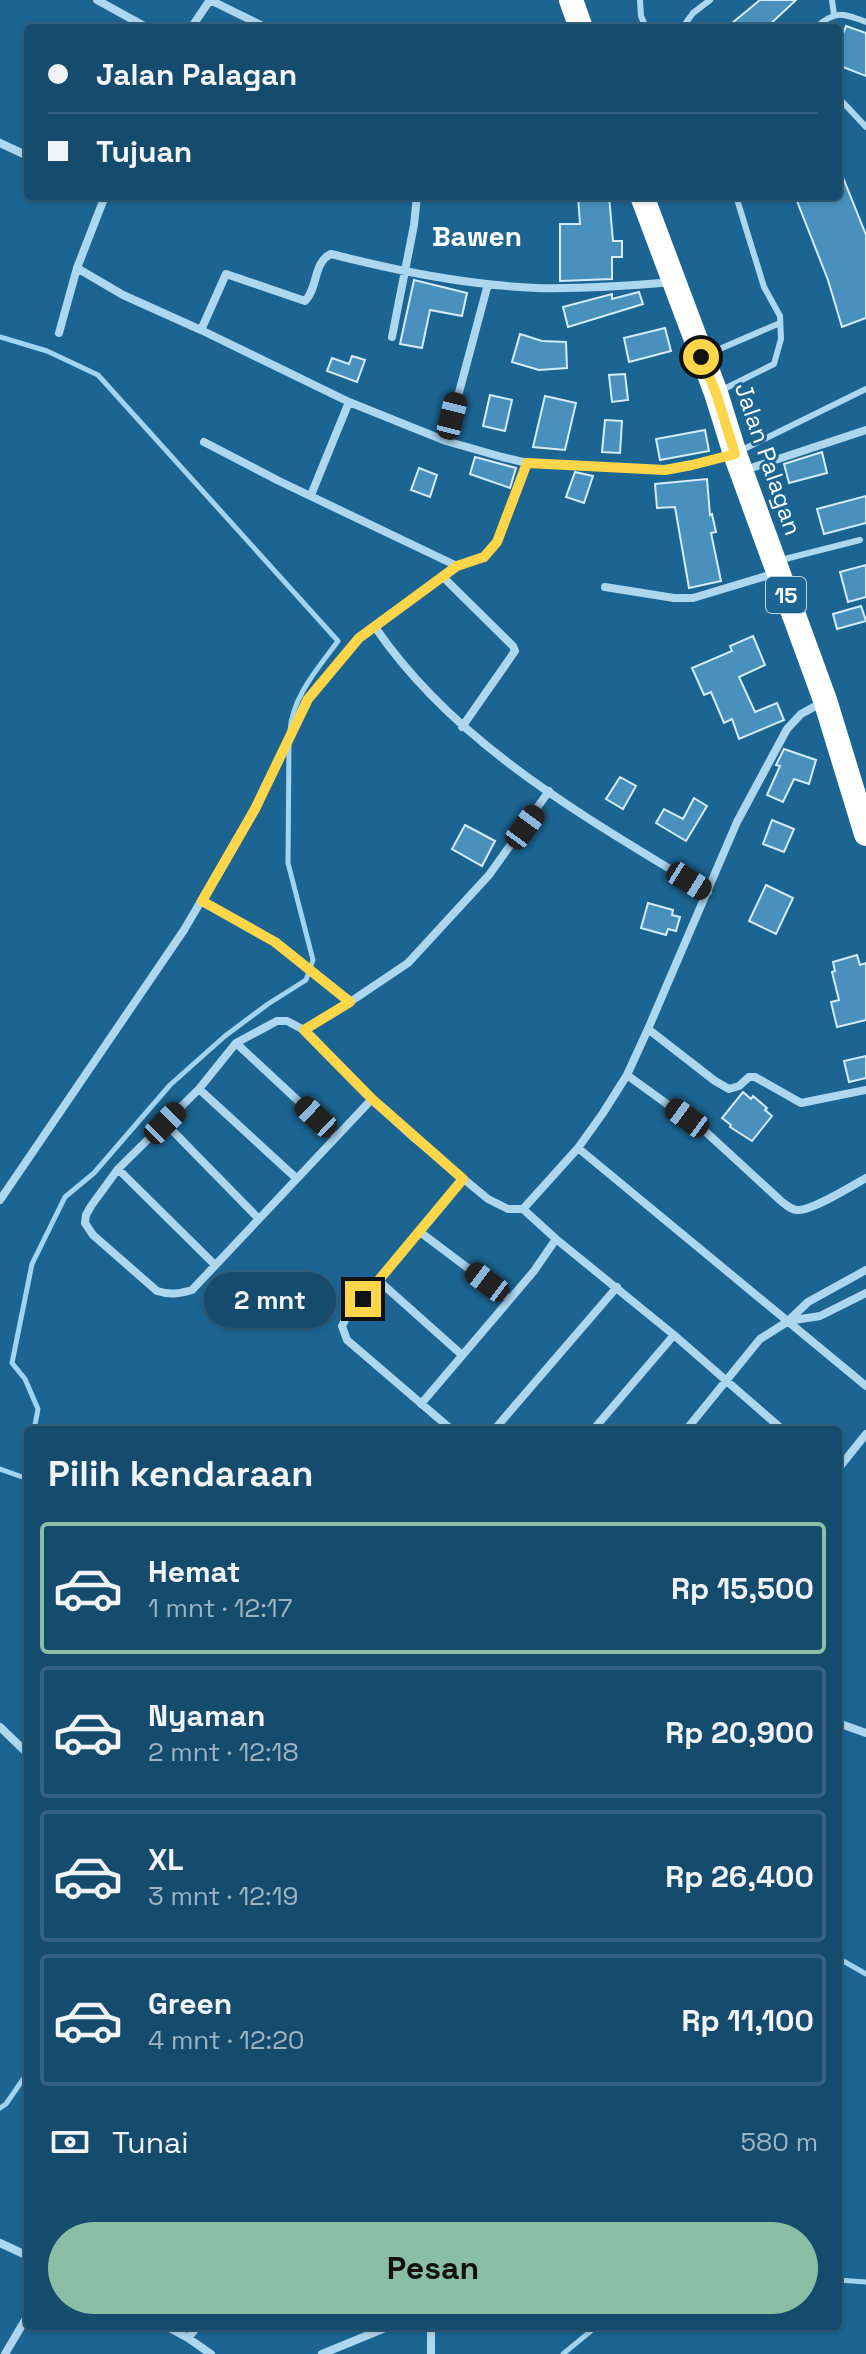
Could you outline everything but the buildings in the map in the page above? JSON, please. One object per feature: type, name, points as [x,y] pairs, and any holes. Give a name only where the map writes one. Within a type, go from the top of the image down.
[{"type":"highway","points":[[571,0],[580,24]]},
{"type":"highway","name":"Jalan Palagan","points":[[643,200],[825,700],[866,834]]},
{"type":"street","points":[[97,0],[141,24]]},
{"type":"street","points":[[194,24],[210,0],[259,24]]},
{"type":"street","points":[[0,143],[24,154]]},
{"type":"street","points":[[59,333],[77,268],[103,200]]},
{"type":"street","points":[[392,337],[417,200]]},
{"type":"street","points":[[201,330],[227,274],[305,301],[310,296],[322,261],[331,254],[404,272],[488,284],[548,288],[673,282]]},
{"type":"street","points":[[77,268],[123,295],[349,402],[446,441],[527,463],[665,470],[738,462],[866,430]]},
{"type":"street","points":[[446,441],[488,284]]},
{"type":"street","points":[[311,495],[349,402]]},
{"type":"street","points":[[204,442],[457,566]]},
{"type":"street","points":[[0,1200],[202,901],[255,809],[308,699],[359,638],[457,566],[484,557],[497,542],[527,463]]},
{"type":"street","points":[[605,587],[693,598],[776,567]]},
{"type":"street","points":[[442,576],[515,651],[462,727]]},
{"type":"street","points":[[375,627],[411,676],[462,727],[578,811],[708,892]]},
{"type":"street","points":[[523,1209],[578,1148],[627,1075],[737,822],[787,729],[801,714],[825,700]]},
{"type":"street","points":[[304,1030],[408,963],[489,875],[549,791]]},
{"type":"street","points":[[202,901],[275,942],[350,1002]]},
{"type":"street","points":[[372,1099],[192,1290],[179,1294],[157,1291],[93,1235],[85,1223],[86,1215],[118,1169],[199,1089],[236,1043],[277,1021],[287,1021],[304,1030],[372,1099],[463,1179],[488,1199],[508,1209],[523,1209],[778,1426]]},
{"type":"street","points":[[648,1029],[729,1089],[739,1086],[749,1077],[755,1077],[801,1103],[866,1090]]},
{"type":"street","points":[[236,1043],[336,1136]]},
{"type":"street","points":[[627,1075],[707,1133],[794,1210],[811,1207],[866,1178]]},
{"type":"street","points":[[199,1089],[296,1178]]},
{"type":"street","points":[[165,1123],[258,1218]]},
{"type":"street","points":[[578,1148],[866,1386]]},
{"type":"street","points":[[118,1169],[215,1265]]},
{"type":"street","points":[[447,1426],[347,1340],[342,1326],[463,1179]]},
{"type":"street","points":[[420,1232],[509,1299]]},
{"type":"street","points":[[421,1404],[534,1271],[556,1239]]},
{"type":"street","points":[[689,1426],[760,1339],[787,1322],[808,1302],[866,1270]]},
{"type":"street","points":[[379,1281],[462,1355]]},
{"type":"street","points":[[497,1426],[617,1287]]},
{"type":"street","points":[[787,1322],[820,1316],[866,1293]]},
{"type":"street","points":[[596,1426],[674,1335]]},
{"type":"street","points":[[842,1464],[866,1436]]},
{"type":"street","points":[[842,1724],[866,1733]]},
{"type":"street","points":[[0,1727],[24,1750]]},
{"type":"street","points":[[0,2243],[24,2254]]},
{"type":"street","points":[[5,2354],[24,2322]]},
{"type":"street","points":[[173,2330],[211,2354]]},
{"type":"street","points":[[188,2338],[195,2330]]},
{"type":"street","points":[[357,2339],[359,2330]]},
{"type":"street","points":[[322,2354],[380,2330]]},
{"type":"street","points":[[431,2330],[431,2354]]},
{"type":"lane","points":[[640,0],[644,24]]},
{"type":"lane","points":[[685,24],[710,0]]},
{"type":"lane","points":[[832,0],[834,15]]},
{"type":"lane","points":[[821,24],[834,15],[845,14],[866,22]]},
{"type":"lane","points":[[842,101],[866,127]]},
{"type":"lane","points":[[716,393],[774,364],[781,339],[780,316],[764,287],[737,200]]},
{"type":"lane","points":[[701,357],[780,323]]},
{"type":"lane","points":[[738,462],[866,389]]},
{"type":"lane","points":[[776,567],[860,540]]},
{"type":"waterway","points":[[0,337],[47,351],[98,375],[338,641],[301,694],[290,731]]},
{"type":"waterway","points":[[35,1426],[38,1409],[25,1379],[12,1363],[32,1264],[65,1197],[94,1173],[170,1085],[225,1036],[306,980],[313,960],[288,863],[289,745]]},
{"type":"waterway","points":[[0,1469],[24,1478]]},
{"type":"waterway","points":[[842,1960],[866,1974]]},
{"type":"waterway","points":[[0,2108],[24,2078]]},
{"type":"waterway","points":[[842,2280],[866,2282]]},
{"type":"waterway","points":[[563,2354],[592,2330]]},
{"type":"district","name":"Bawen","points":[[477,236]]},
{"type":"route","points":[[363,1299],[463,1179],[372,1099],[304,1030],[350,1002],[275,942],[202,901],[255,809],[308,699],[359,638],[457,566],[484,557],[497,542],[527,463],[665,470],[735,454],[701,357]]}]
